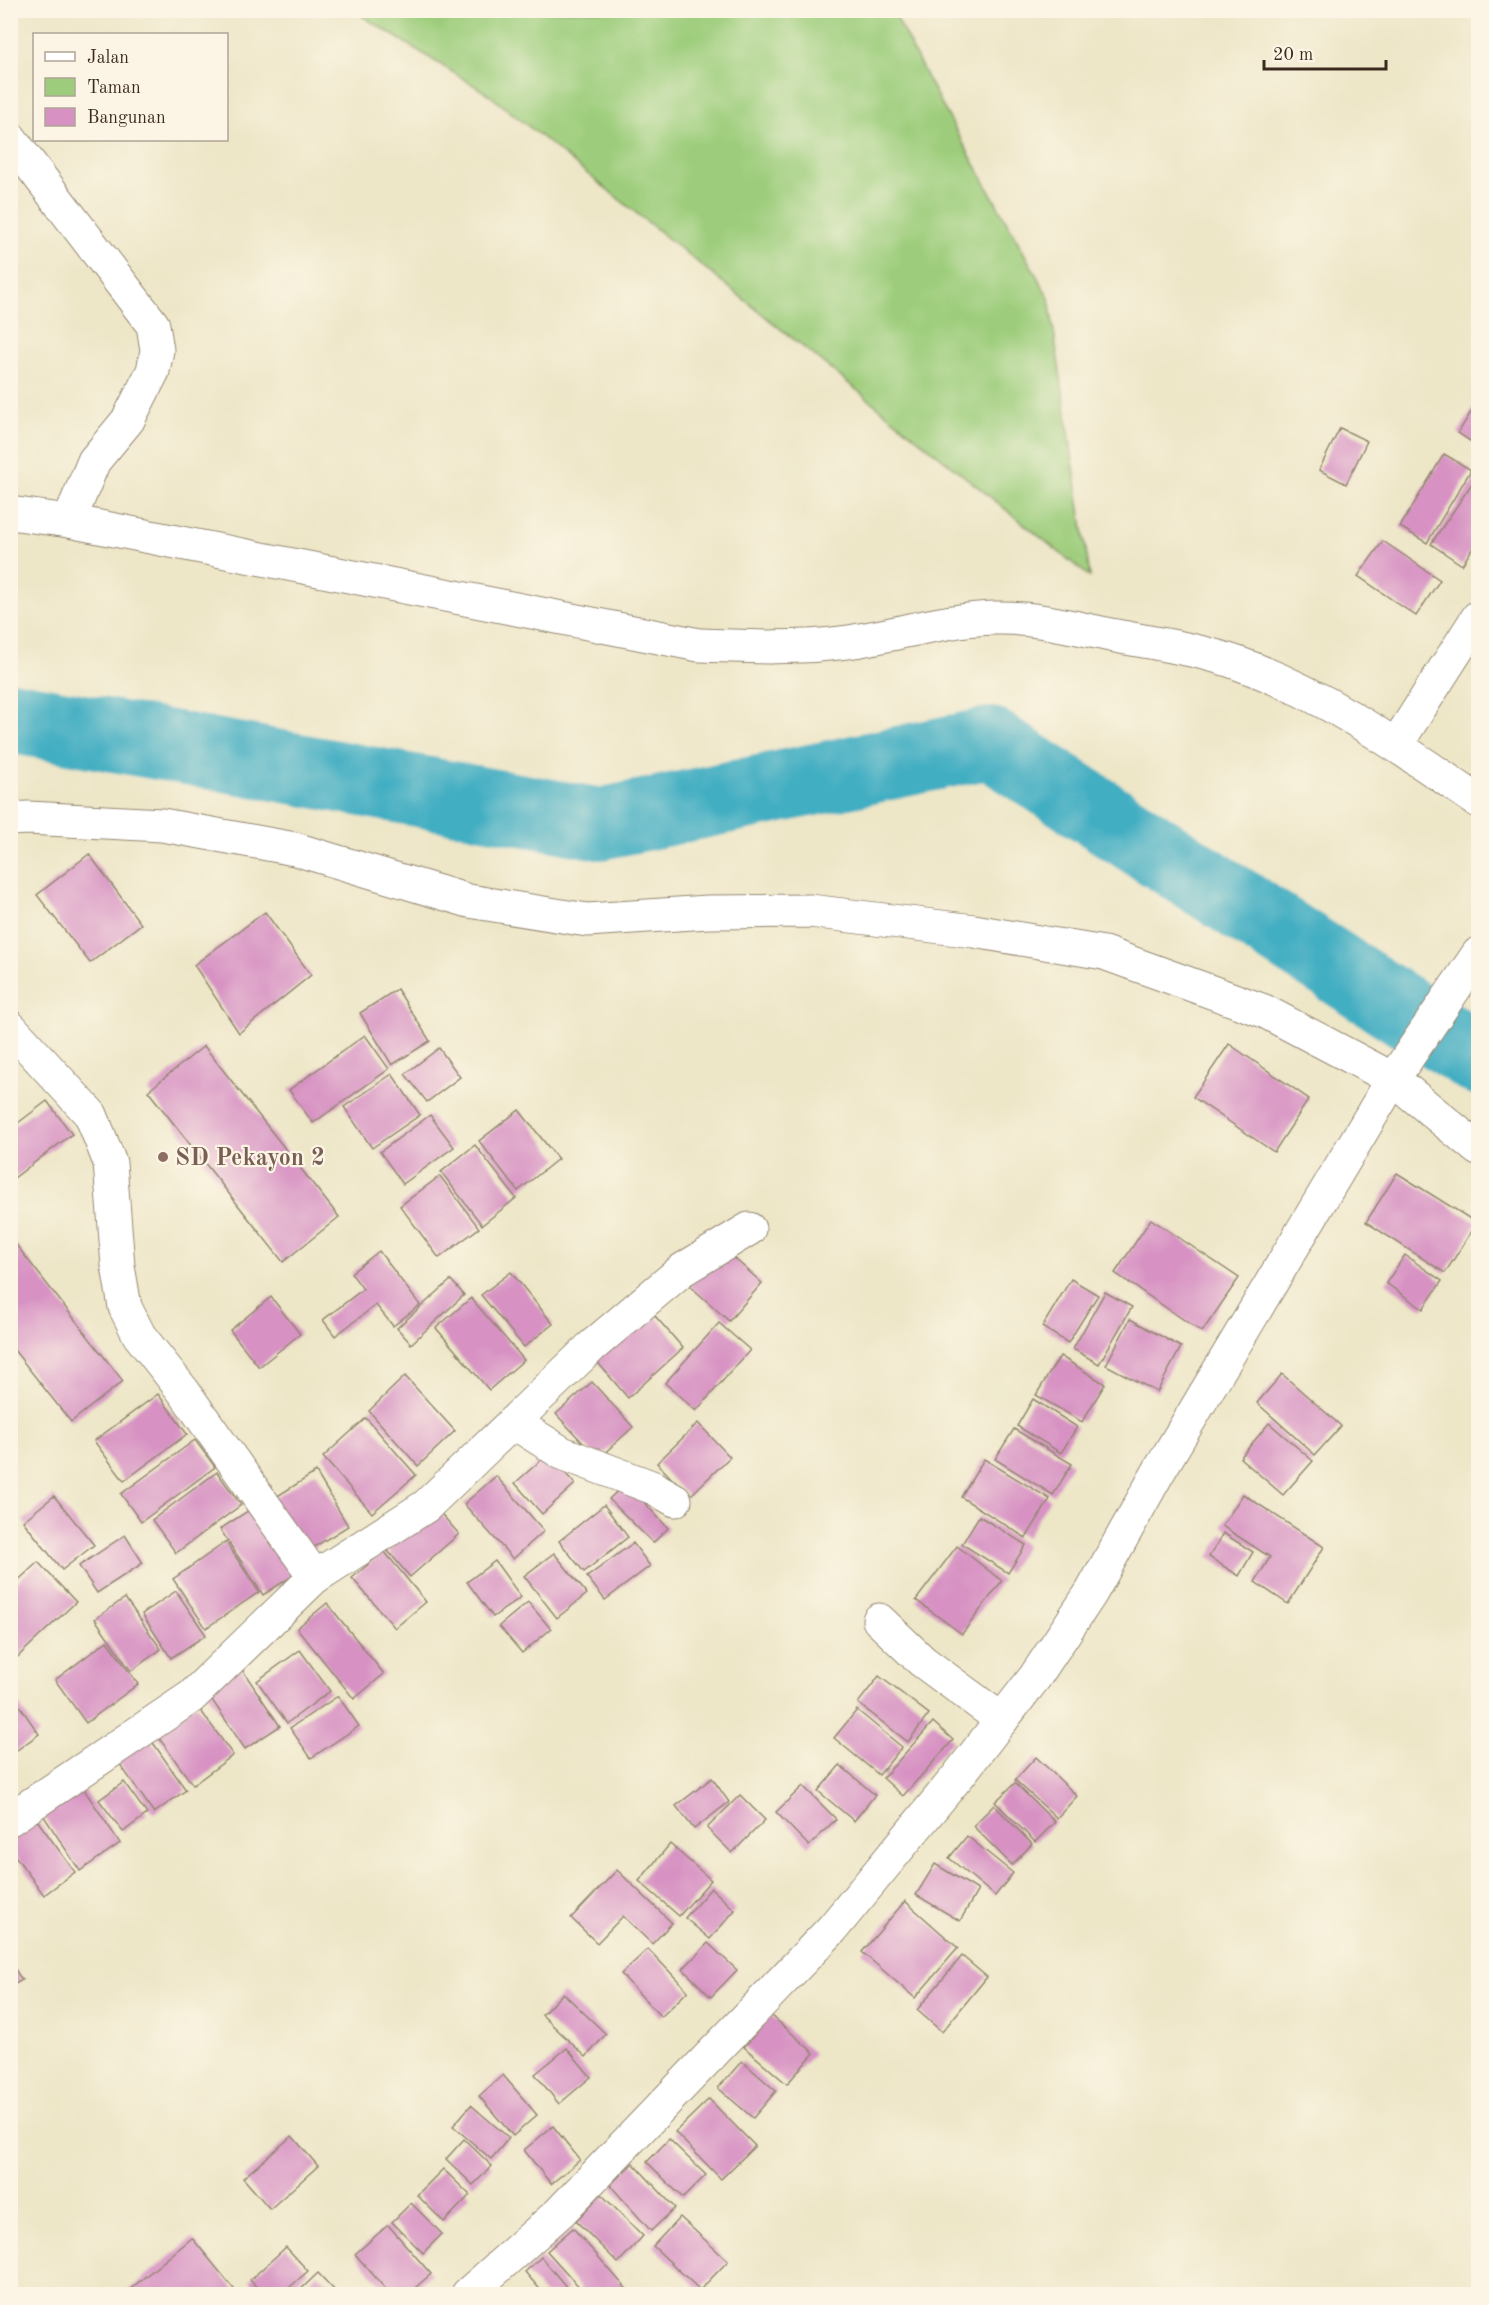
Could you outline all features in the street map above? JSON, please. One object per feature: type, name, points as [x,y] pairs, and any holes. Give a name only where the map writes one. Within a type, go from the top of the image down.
[{"type":"street","points":[[10,138],[153,325],[157,350],[153,371],[146,386],[128,420],[94,461],[69,521]]},
{"type":"street","points":[[10,513],[69,521],[699,645],[782,649],[849,642],[932,625],[985,619],[1042,621],[1185,647],[1239,663],[1292,684],[1340,709],[1479,801]]},
{"type":"street","points":[[1396,745],[1479,617]]},
{"type":"street","points":[[10,819],[162,825],[295,849],[469,901],[587,920],[708,912],[810,911],[974,931],[1104,953],[1264,1011],[1394,1079],[1479,1149]]},
{"type":"street","points":[[468,2295],[560,2212],[832,1929],[1035,1677],[1091,1593],[1159,1471],[1394,1079],[1479,954]]},
{"type":"street","points":[[10,1027],[91,1115],[110,1163],[118,1266],[125,1307],[139,1335],[184,1392],[315,1577]]},
{"type":"street","points":[[10,1819],[191,1696],[315,1577],[426,1506],[591,1347],[682,1270],[749,1229]]},
{"type":"street","points":[[513,1422],[562,1454],[654,1488],[675,1500]]},
{"type":"street","points":[[879,1620],[922,1661],[1002,1720]]},
{"type":"green space","points":[[354,11],[893,11],[927,78],[1049,298],[1090,577],[488,94]]},
{"type":"building","points":[[1478,401],[1478,446],[1458,433]]},
{"type":"building","points":[[1340,428],[1367,441],[1346,484],[1319,470]]},
{"type":"building","points":[[1444,454],[1471,470],[1427,543],[1400,527]]},
{"type":"building","points":[[1477,476],[1478,540],[1462,565],[1431,544]]},
{"type":"building","points":[[1383,541],[1440,580],[1416,616],[1358,576]]},
{"type":"building","points":[[89,854],[141,924],[90,963],[37,895]]},
{"type":"building","points":[[265,912],[311,975],[239,1033],[194,965]]},
{"type":"building","points":[[397,989],[430,1041],[392,1065],[360,1013]]},
{"type":"building","points":[[365,1035],[389,1069],[313,1123],[289,1090]]},
{"type":"building","points":[[1229,1044],[1309,1099],[1274,1152],[1193,1097]]},
{"type":"building","points":[[204,1046],[339,1217],[283,1262],[148,1091]]},
{"type":"building","points":[[439,1048],[460,1077],[427,1102],[405,1074]]},
{"type":"building","points":[[392,1074],[420,1115],[372,1148],[344,1107]]},
{"type":"building","points":[[47,1101],[72,1134],[10,1181],[10,1129]]},
{"type":"building","points":[[519,1110],[558,1159],[518,1191],[479,1141]]},
{"type":"building","points":[[430,1115],[454,1147],[403,1184],[380,1152]]},
{"type":"building","points":[[475,1145],[516,1198],[482,1225],[441,1172]]},
{"type":"building","points":[[1397,1173],[1477,1223],[1445,1273],[1366,1222]]},
{"type":"building","points":[[440,1176],[479,1228],[439,1258],[400,1206]]},
{"type":"building","points":[[1151,1219],[1239,1278],[1202,1332],[1115,1273]]},
{"type":"building","points":[[14,1242],[123,1381],[71,1422],[10,1345],[10,1245]]},
{"type":"building","points":[[724,1249],[762,1283],[729,1321],[690,1286]]},
{"type":"building","points":[[379,1251],[420,1305],[393,1326],[376,1305],[335,1336],[323,1320],[363,1289],[351,1273]]},
{"type":"building","points":[[1405,1255],[1442,1281],[1423,1309],[1386,1283]]},
{"type":"building","points":[[511,1272],[553,1324],[524,1347],[481,1295]]},
{"type":"building","points":[[1071,1279],[1098,1295],[1068,1343],[1042,1327]]},
{"type":"building","points":[[451,1280],[464,1295],[411,1344],[397,1328]]},
{"type":"building","points":[[1105,1292],[1132,1307],[1099,1364],[1073,1349]]},
{"type":"building","points":[[271,1297],[300,1334],[259,1367],[230,1330]]},
{"type":"building","points":[[471,1298],[524,1360],[489,1390],[436,1328]]},
{"type":"building","points":[[649,1309],[683,1348],[628,1398],[594,1358]]},
{"type":"building","points":[[1130,1319],[1181,1347],[1157,1392],[1106,1365]]},
{"type":"building","points":[[719,1323],[750,1350],[696,1411],[665,1383]]},
{"type":"building","points":[[1060,1356],[1105,1384],[1082,1422],[1036,1395]]},
{"type":"building","points":[[1282,1374],[1341,1426],[1315,1455],[1257,1403]]},
{"type":"building","points":[[405,1376],[455,1431],[418,1466],[369,1411]]},
{"type":"building","points":[[592,1382],[633,1427],[598,1459],[556,1414]]},
{"type":"building","points":[[158,1394],[187,1434],[124,1481],[94,1441]]},
{"type":"building","points":[[1033,1399],[1077,1427],[1061,1453],[1017,1426]]},
{"type":"building","points":[[366,1418],[416,1475],[372,1513],[323,1457]]},
{"type":"building","points":[[698,1423],[730,1457],[689,1497],[657,1463]]},
{"type":"building","points":[[1269,1423],[1313,1461],[1283,1495],[1240,1458]]},
{"type":"building","points":[[1014,1429],[1072,1464],[1053,1495],[995,1459]]},
{"type":"building","points":[[195,1440],[215,1467],[141,1522],[121,1494]]},
{"type":"building","points":[[548,1454],[575,1484],[542,1514],[515,1483]]},
{"type":"building","points":[[984,1459],[1050,1499],[1026,1538],[961,1497]]},
{"type":"building","points":[[217,1472],[241,1505],[176,1553],[152,1520]]},
{"type":"building","points":[[316,1472],[348,1526],[303,1554],[271,1500]]},
{"type":"building","points":[[496,1476],[544,1531],[513,1559],[464,1504]]},
{"type":"building","points":[[626,1483],[668,1528],[653,1543],[609,1499]]},
{"type":"building","points":[[1243,1494],[1324,1547],[1288,1604],[1255,1582],[1270,1557],[1222,1526]]},
{"type":"building","points":[[54,1496],[94,1545],[62,1570],[23,1521]]},
{"type":"building","points":[[257,1505],[300,1571],[263,1595],[220,1529]]},
{"type":"building","points":[[604,1505],[628,1537],[584,1572],[559,1541]]},
{"type":"building","points":[[436,1508],[459,1534],[410,1577],[388,1551]]},
{"type":"building","points":[[979,1516],[1026,1545],[1008,1573],[962,1544]]},
{"type":"building","points":[[1223,1533],[1253,1552],[1239,1576],[1209,1557]]},
{"type":"building","points":[[125,1535],[143,1563],[97,1593],[79,1566]]},
{"type":"building","points":[[226,1542],[259,1592],[206,1628],[173,1579]]},
{"type":"building","points":[[633,1543],[650,1566],[605,1600],[587,1577]]},
{"type":"building","points":[[957,1546],[1002,1581],[962,1634],[916,1600]]},
{"type":"building","points":[[384,1551],[426,1602],[395,1628],[352,1578]]},
{"type":"building","points":[[554,1553],[587,1594],[557,1618],[524,1576]]},
{"type":"building","points":[[495,1561],[521,1597],[493,1617],[467,1582]]},
{"type":"building","points":[[38,1562],[76,1602],[10,1664],[10,1588]]},
{"type":"building","points":[[176,1591],[206,1635],[171,1658],[142,1614]]},
{"type":"building","points":[[125,1598],[161,1649],[131,1671],[95,1619]]},
{"type":"building","points":[[528,1602],[551,1629],[522,1653],[499,1626]]},
{"type":"building","points":[[327,1603],[384,1674],[354,1699],[297,1628]]},
{"type":"building","points":[[107,1641],[138,1684],[86,1723],[55,1680]]},
{"type":"building","points":[[300,1650],[330,1691],[287,1723],[257,1681]]},
{"type":"building","points":[[241,1668],[280,1726],[245,1749],[206,1691]]},
{"type":"building","points":[[879,1676],[929,1714],[908,1742],[858,1703]]},
{"type":"building","points":[[338,1696],[359,1726],[311,1758],[290,1728]]},
{"type":"building","points":[[15,1699],[39,1734],[10,1755],[10,1703]]},
{"type":"building","points":[[196,1704],[233,1755],[193,1785],[156,1734]]},
{"type":"building","points":[[857,1710],[902,1747],[879,1775],[834,1738]]},
{"type":"building","points":[[933,1722],[953,1740],[903,1796],[883,1778]]},
{"type":"building","points":[[149,1737],[186,1790],[154,1813],[117,1760]]},
{"type":"building","points":[[1036,1757],[1077,1796],[1057,1818],[1015,1780]]},
{"type":"building","points":[[840,1765],[875,1795],[854,1821],[818,1791]]},
{"type":"building","points":[[712,1778],[729,1802],[694,1829],[676,1806]]},
{"type":"building","points":[[124,1782],[147,1814],[123,1832],[99,1800]]},
{"type":"building","points":[[1015,1783],[1055,1822],[1035,1842],[995,1802]]},
{"type":"building","points":[[81,1785],[120,1843],[80,1871],[41,1812]]},
{"type":"building","points":[[803,1786],[836,1819],[809,1846],[776,1812]]},
{"type":"building","points":[[740,1795],[765,1820],[732,1853],[707,1828]]},
{"type":"building","points":[[994,1805],[1032,1844],[1012,1865],[973,1826]]},
{"type":"building","points":[[34,1816],[75,1872],[44,1895],[10,1849],[10,1833]]},
{"type":"building","points":[[967,1836],[1013,1873],[995,1896],[949,1858]]},
{"type":"building","points":[[670,1844],[711,1880],[679,1916],[639,1881]]},
{"type":"building","points":[[935,1864],[978,1890],[960,1921],[916,1895]]},
{"type":"building","points":[[617,1870],[672,1923],[652,1944],[623,1916],[597,1943],[571,1918]]},
{"type":"building","points":[[711,1888],[735,1910],[710,1939],[685,1918]]},
{"type":"building","points":[[905,1901],[958,1948],[915,1998],[862,1952]]},
{"type":"building","points":[[708,1943],[737,1970],[711,1997],[683,1969]]},
{"type":"building","points":[[648,1949],[688,1991],[661,2017],[621,1974]]},
{"type":"building","points":[[962,1956],[987,1977],[942,2032],[917,2010]]},
{"type":"building","points":[[10,1962],[22,1980],[10,1987]]},
{"type":"building","points":[[563,1993],[606,2034],[586,2057],[542,2015]]},
{"type":"building","points":[[771,2015],[814,2053],[787,2084],[744,2047]]},
{"type":"building","points":[[567,2048],[591,2077],[559,2104],[535,2074]]},
{"type":"building","points":[[742,2061],[776,2091],[753,2118],[718,2088]]},
{"type":"building","points":[[503,2075],[537,2115],[513,2136],[479,2096]]},
{"type":"building","points":[[709,2099],[755,2146],[721,2179],[675,2132]]},
{"type":"building","points":[[471,2105],[509,2138],[491,2159],[453,2126]]},
{"type":"building","points":[[553,2126],[580,2160],[551,2184],[524,2150]]},
{"type":"building","points":[[292,2136],[318,2166],[270,2209],[243,2178]]},
{"type":"building","points":[[464,2139],[492,2166],[473,2185],[446,2159]]},
{"type":"building","points":[[669,2139],[706,2175],[683,2198],[647,2162]]},
{"type":"building","points":[[633,2163],[675,2208],[651,2231],[610,2185]]},
{"type":"building","points":[[443,2169],[470,2195],[444,2222],[417,2195]]},
{"type":"building","points":[[601,2194],[643,2236],[618,2263],[576,2221]]},
{"type":"building","points":[[411,2203],[442,2234],[423,2253],[392,2222]]},
{"type":"building","points":[[680,2217],[728,2261],[700,2290],[653,2246]]},
{"type":"building","points":[[388,2225],[431,2274],[408,2294],[390,2294],[355,2254]]},
{"type":"building","points":[[573,2228],[631,2294],[577,2294],[582,2290],[547,2251]]},
{"type":"building","points":[[192,2238],[238,2294],[133,2294],[129,2290]]},
{"type":"building","points":[[286,2247],[308,2271],[282,2294],[263,2294],[250,2280]]},
{"type":"building","points":[[541,2257],[568,2289],[562,2294],[544,2294],[525,2272]]},
{"type":"building","points":[[318,2273],[338,2294],[296,2294]]},
{"type":"waterway","points":[[10,717],[600,824],[990,743],[1478,1059]]},
{"type":"place","name":"SD Pekayon 2","points":[[163,1157]]}]
